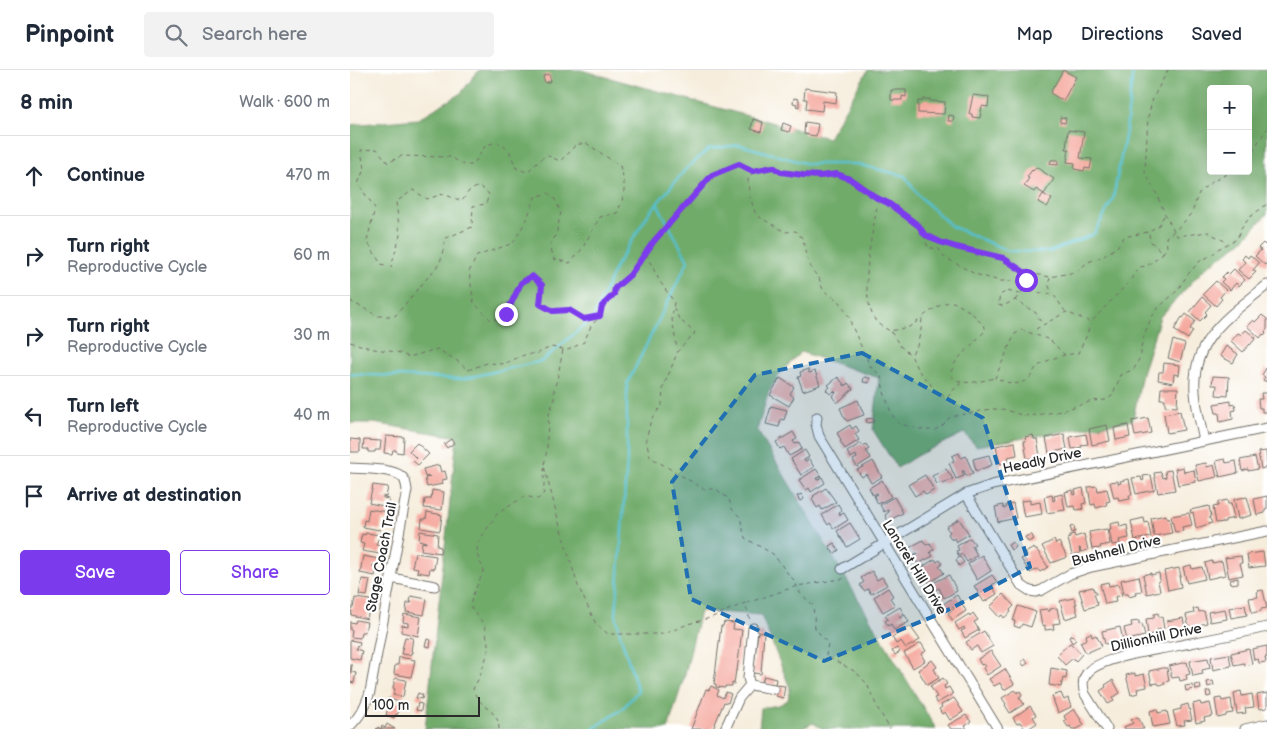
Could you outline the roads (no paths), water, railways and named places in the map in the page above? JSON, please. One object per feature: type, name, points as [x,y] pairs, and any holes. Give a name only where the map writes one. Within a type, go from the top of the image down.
[{"type":"street","points":[[1204,441],[1194,392],[1195,373],[1200,355],[1205,343],[1220,324],[1232,312],[1267,285]]},
{"type":"street","name":"Lancret Hill Drive","points":[[817,417],[816,424],[819,436],[998,729]]},
{"type":"street","name":"Headly Drive","points":[[842,569],[966,494],[992,485],[1267,428]]},
{"type":"street","name":"Stage Coach Trail","points":[[350,468],[395,472],[402,476],[406,482],[407,490],[370,692],[361,715],[350,726]]},
{"type":"street","name":"Bushnell Drive","points":[[966,494],[1021,585],[1030,591],[1036,592],[1070,574],[1091,567],[1267,531]]},
{"type":"street","points":[[391,578],[435,586]]},
{"type":"street","name":"Dillionhill Drive","points":[[1107,729],[1085,694],[1083,684],[1086,674],[1094,667],[1126,656],[1267,627]]},
{"type":"street","points":[[750,685],[748,678],[753,628]]},
{"type":"street","points":[[750,685],[774,689]]},
{"type":"street","points":[[725,729],[739,698],[750,685]]},
{"type":"street","points":[[1245,729],[1267,724]]},
{"type":"waterway","points":[[350,374],[462,379],[542,361],[593,318],[616,266],[649,213],[685,170],[709,149],[740,145],[808,164],[856,164],[905,176],[919,196],[951,226],[1008,251],[1049,252],[1094,234],[1113,199],[1126,131],[1133,70]]},
{"type":"waterway","points":[[593,729],[622,709],[638,691],[616,615],[627,460],[627,384],[688,261],[657,203]]}]
